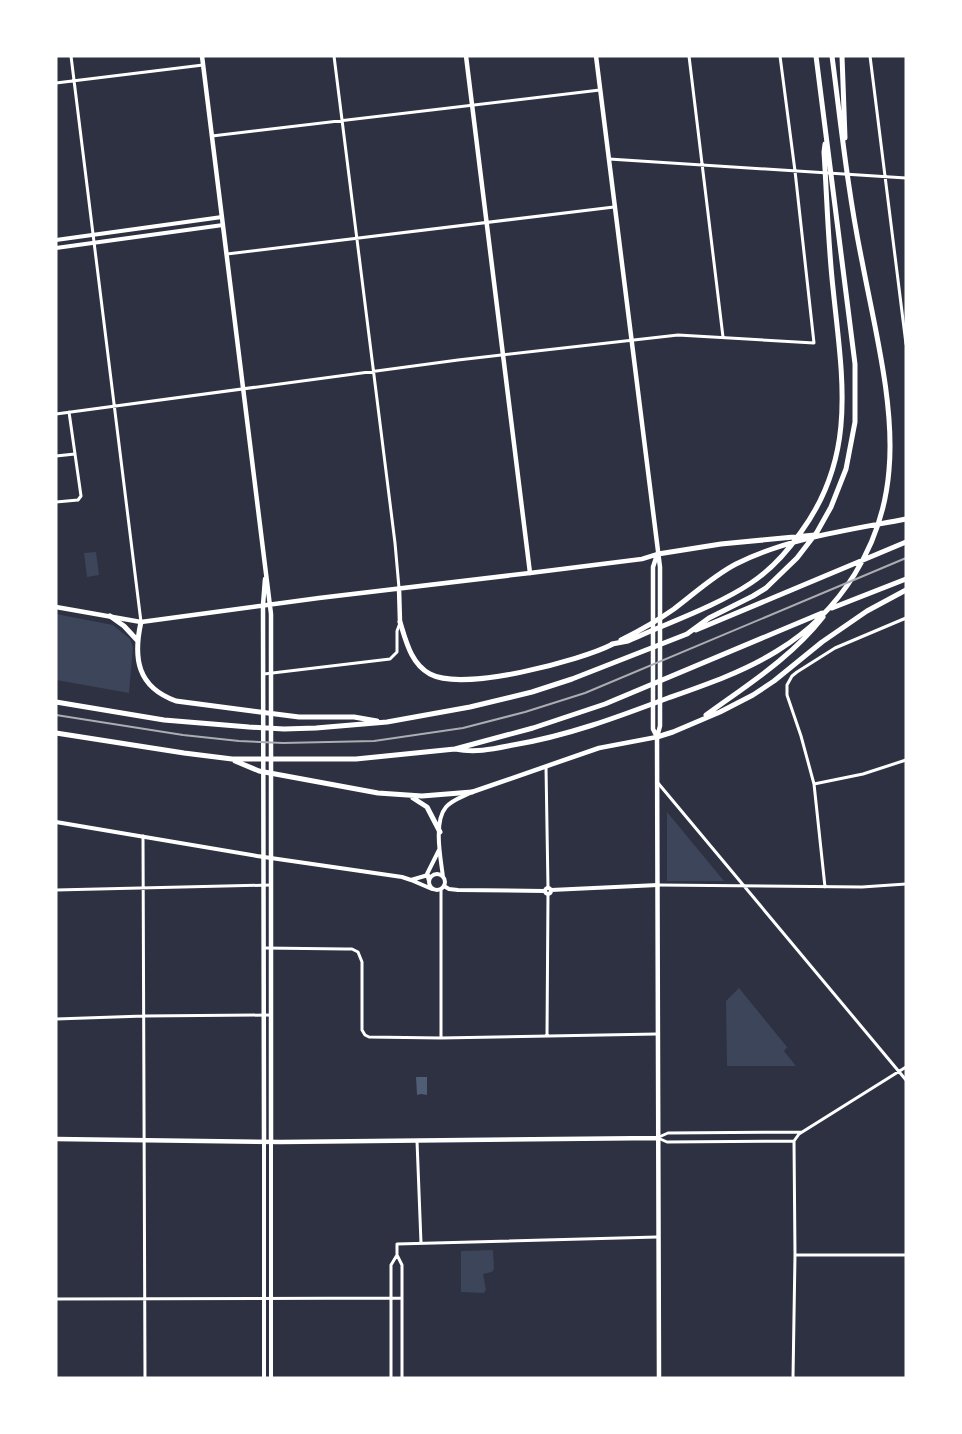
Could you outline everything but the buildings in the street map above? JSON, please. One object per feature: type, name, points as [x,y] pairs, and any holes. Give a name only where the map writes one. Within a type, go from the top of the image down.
[{"type":"highway","points":[[687,634],[709,618],[766,588],[787,568],[807,545],[824,520],[837,494],[846,469],[855,422],[855,364],[816,56]]},
{"type":"highway","points":[[698,722],[788,655],[809,635],[850,583],[865,557],[886,492],[890,452],[884,384],[852,213],[832,56]]},
{"type":"highway","points":[[842,56],[846,163]]},
{"type":"highway","points":[[612,644],[628,641],[709,606],[752,583],[775,564],[795,540],[814,513],[827,487],[838,447],[843,399],[841,357],[830,263],[824,152],[826,136]]},
{"type":"highway","points":[[400,622],[407,645],[415,661],[428,674],[436,677],[447,679],[504,675],[537,669],[596,652],[612,644],[658,619],[723,572],[747,559],[782,546],[828,534],[906,519]]},
{"type":"highway","points":[[658,554],[765,539],[828,534]]},
{"type":"highway","points":[[56,702],[164,720],[284,729],[387,722],[470,708],[572,680],[906,542]]},
{"type":"highway","points":[[56,733],[232,760],[356,759],[455,749],[533,728],[605,704],[906,579]]},
{"type":"highway","points":[[657,737],[698,722],[753,695],[834,633],[874,607],[906,590]]},
{"type":"highway","points":[[455,749],[470,752],[553,737],[607,721],[720,679],[768,656],[786,645],[833,605]]},
{"type":"highway","points":[[110,616],[124,626],[137,640]]},
{"type":"highway","points":[[141,622],[137,640],[138,658],[145,678],[158,693],[176,701],[299,717],[354,717],[387,722]]},
{"type":"highway","points":[[232,760],[259,771],[378,793],[405,796],[472,792]]},
{"type":"highway","points":[[405,796],[418,800],[427,807],[440,832]]},
{"type":"main road","points":[[202,56],[271,604],[271,1142]]},
{"type":"main road","points":[[466,56],[530,573]]},
{"type":"main road","points":[[596,56],[661,591],[660,726],[657,737],[659,1378]]},
{"type":"main road","points":[[56,607],[141,622],[263,605],[642,559],[658,554]]},
{"type":"main road","points":[[657,737],[653,729],[653,568],[658,554]]},
{"type":"main road","points":[[264,1142],[263,605],[266,570]]},
{"type":"main road","points":[[399,588],[400,622]]},
{"type":"main road","points":[[472,792],[599,748],[657,737]]},
{"type":"main road","points":[[56,1139],[271,1142],[658,1138]]},
{"type":"street","points":[[71,56],[141,622]]},
{"type":"street","points":[[334,56],[399,588]]},
{"type":"street","points":[[689,56],[723,337]]},
{"type":"street","points":[[56,414],[374,372],[678,335],[814,343],[780,56]]},
{"type":"street","points":[[870,56],[906,344]]},
{"type":"street","points":[[56,83],[203,65]]},
{"type":"street","points":[[212,136],[600,90]]},
{"type":"street","points":[[608,159],[906,178]]},
{"type":"street","points":[[227,254],[614,207]]},
{"type":"street","points":[[56,240],[222,217]]},
{"type":"street","points":[[56,248],[223,225]]},
{"type":"street","points":[[56,502],[80,498],[69,412]]},
{"type":"street","points":[[56,456],[75,454]]},
{"type":"street","points":[[825,887],[814,784],[802,736],[787,695],[787,685],[792,676],[797,672],[835,648],[906,618]]},
{"type":"street","points":[[264,674],[390,659],[397,652],[397,631],[400,622]]},
{"type":"street","points":[[814,784],[863,774],[906,760]]},
{"type":"street","points":[[546,767],[548,891],[547,1036]]},
{"type":"street","points":[[657,782],[906,1080]]},
{"type":"street","points":[[440,1038],[443,888],[439,850],[441,816],[452,802],[472,792]]},
{"type":"street","points":[[56,822],[411,880],[432,889],[548,891],[658,886],[862,887],[906,884]]},
{"type":"street","points":[[143,836],[145,1378]]},
{"type":"street","points":[[432,889],[427,874],[439,850]]},
{"type":"street","points":[[411,880],[427,874],[438,874],[443,878]]},
{"type":"street","points":[[429,881],[433,875]]},
{"type":"street","points":[[56,890],[271,885]]},
{"type":"street","points":[[264,948],[352,949],[358,952],[362,962],[361,1023],[365,1036],[440,1038],[657,1034]]},
{"type":"street","points":[[56,1019],[271,1015]]},
{"type":"street","points":[[792,1378],[795,1256],[794,1141],[802,1132],[906,1067]]},
{"type":"street","points":[[658,1138],[668,1133],[802,1132]]},
{"type":"street","points":[[658,1138],[667,1142],[794,1141]]},
{"type":"street","points":[[417,1141],[421,1242]]},
{"type":"street","points":[[264,1142],[264,1378]]},
{"type":"street","points":[[271,1142],[271,1378]]},
{"type":"street","points":[[402,1378],[402,1265],[397,1255],[397,1244],[658,1237]]},
{"type":"street","points":[[391,1378],[391,1265],[397,1255]]},
{"type":"street","points":[[795,1256],[906,1255]]},
{"type":"street","points":[[56,1299],[402,1298]]},
{"type":"shaded area","points":[[96,552],[99,575],[87,577],[84,553]]},
{"type":"shaded area","points":[[56,614],[113,625],[130,639],[133,647],[129,693],[56,680]]},
{"type":"shaded area","points":[[667,812],[724,881],[667,881]]},
{"type":"shaded area","points":[[739,988],[787,1047],[784,1051],[796,1066],[727,1066],[726,1001]]},
{"type":"shaded area","points":[[416,1077],[427,1077],[427,1095],[417,1095]]},
{"type":"shaded area","points":[[493,1250],[494,1269],[492,1272],[483,1274],[486,1290],[484,1293],[461,1292],[461,1251]]},
{"type":"railway","points":[[56,715],[183,735],[239,741],[283,743],[374,741],[463,728],[525,712],[585,693],[906,558]]}]
